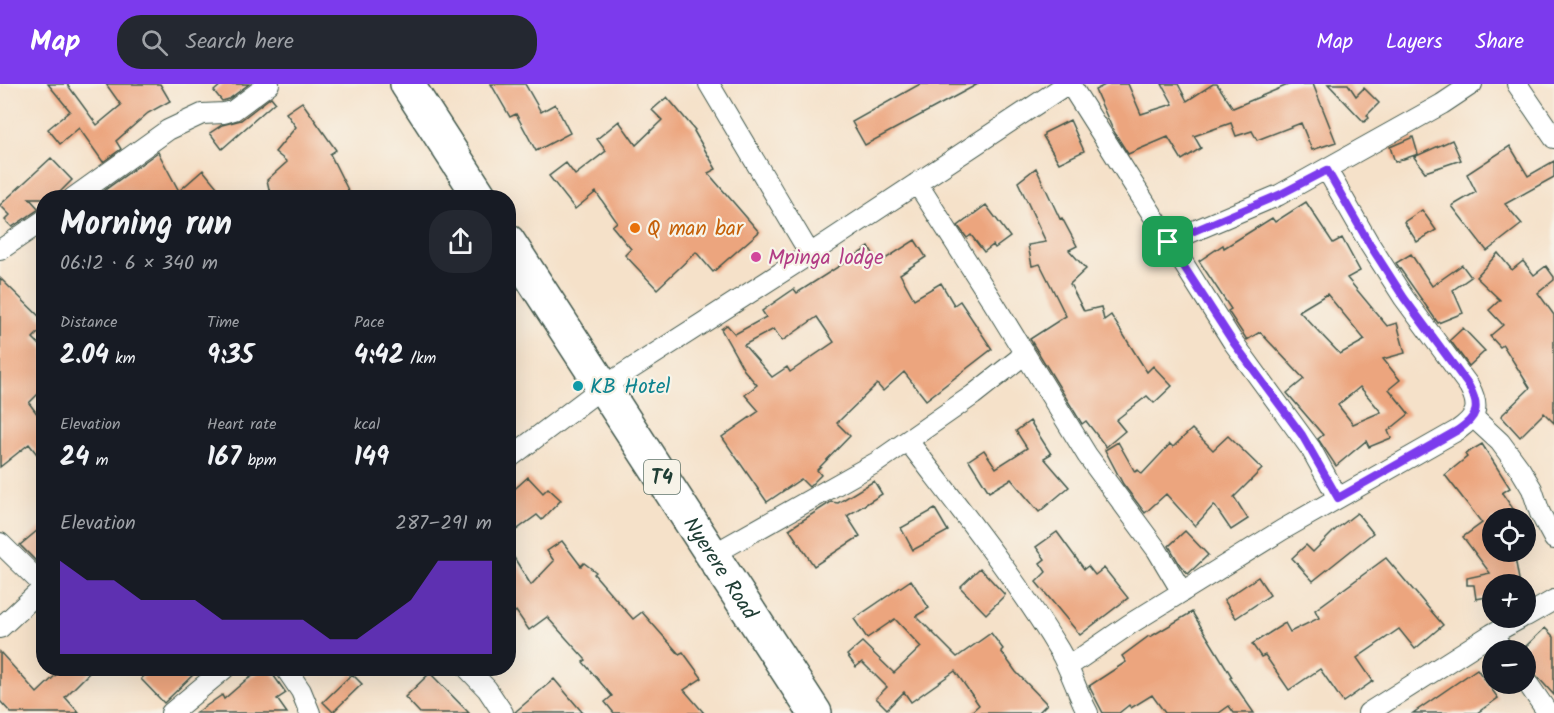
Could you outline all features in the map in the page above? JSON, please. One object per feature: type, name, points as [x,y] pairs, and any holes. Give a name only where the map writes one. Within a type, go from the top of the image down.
[{"type":"highway","points":[[407,84],[476,190]]},
{"type":"highway","name":"Nyerere Road","points":[[516,253],[815,713]]},
{"type":"street","points":[[84,190],[168,130],[202,114],[234,110],[269,84]]},
{"type":"street","points":[[709,84],[810,254]]},
{"type":"street","points":[[516,453],[603,387],[1069,84],[1233,342],[1302,435],[1338,498]]},
{"type":"street","points":[[1168,242],[1279,195],[1442,104],[1472,84]]},
{"type":"street","points":[[1517,84],[1554,138]]},
{"type":"street","points":[[1068,666],[1282,530],[1458,430],[1473,417],[1476,402],[1469,386],[1404,298],[1370,245],[1327,170]]},
{"type":"street","points":[[917,183],[1087,455],[1157,550],[1182,592]]},
{"type":"street","points":[[0,250],[36,225]]},
{"type":"street","points":[[712,555],[842,482],[908,441],[973,395],[1025,354]]},
{"type":"street","points":[[1473,417],[1500,442],[1520,469],[1532,489],[1540,513],[1554,539]]},
{"type":"street","points":[[908,441],[1040,619],[1068,666],[1088,713]]},
{"type":"street","points":[[0,543],[36,579]]},
{"type":"street","points":[[0,628],[36,594]]},
{"type":"street","points":[[1536,610],[1554,600]]},
{"type":"street","points":[[1368,713],[1503,628]]},
{"type":"street","points":[[1492,634],[1496,640]]},
{"type":"street","points":[[171,713],[216,676]]},
{"type":"street","points":[[291,676],[301,691],[310,713]]},
{"type":"street","points":[[475,676],[487,689],[503,713]]},
{"type":"street","points":[[1535,694],[1548,713]]},
{"type":"building","points":[[48,84],[67,84],[97,125],[121,105],[106,84],[160,84],[170,101],[148,113],[116,141],[121,149],[103,162],[79,128],[60,144],[48,129],[70,111]]},
{"type":"building","points":[[222,84],[249,84],[229,99],[222,101],[214,91]]},
{"type":"building","points":[[491,84],[525,84],[541,112],[555,104],[570,133],[536,151],[516,114],[510,117]]},
{"type":"building","points":[[920,84],[978,84],[865,145],[852,122]]},
{"type":"building","points":[[1107,84],[1128,84],[1141,114],[1173,104],[1162,84],[1178,84],[1187,101],[1213,84],[1217,84],[1233,108],[1290,84],[1313,84],[1336,142],[1312,150],[1301,123],[1257,140],[1252,131],[1236,136],[1231,123],[1194,136],[1201,148],[1182,160],[1168,137],[1128,154],[1113,130],[1095,90]]},
{"type":"building","points":[[1328,84],[1348,84],[1356,96],[1364,88],[1379,103],[1367,115],[1369,118],[1364,122]]},
{"type":"building","points":[[271,97],[275,102],[222,149],[210,133],[222,125],[241,120]]},
{"type":"building","points":[[667,97],[695,130],[716,169],[708,173],[759,232],[713,272],[696,252],[657,289],[625,255],[631,249],[612,226],[617,222],[596,192],[575,209],[549,176],[566,163],[575,175],[606,151],[597,139],[619,121],[636,145],[662,120],[652,110]]},
{"type":"building","points":[[302,102],[336,150],[330,154],[348,190],[269,190],[267,180],[287,162],[275,152],[296,127],[286,113]]},
{"type":"building","points":[[1070,120],[1084,151],[1059,163],[1043,136],[1044,133]]},
{"type":"building","points":[[1413,137],[1418,154],[1395,162],[1390,147]]},
{"type":"building","points":[[1452,140],[1461,160],[1425,172],[1414,157]]},
{"type":"building","points":[[1510,146],[1528,176],[1554,161],[1554,177],[1505,204],[1522,224],[1487,251],[1452,206],[1476,192],[1467,174]]},
{"type":"building","points":[[158,152],[178,190],[105,190]]},
{"type":"building","points":[[51,158],[72,180],[62,190],[36,190],[36,198],[29,198],[36,206],[36,211],[12,227],[5,220],[10,215],[0,205]]},
{"type":"building","points":[[1036,168],[1060,219],[1062,218],[1077,246],[1069,250],[1086,269],[1070,284],[1084,311],[1101,307],[1104,320],[1111,315],[1147,372],[1153,366],[1172,386],[1154,403],[1147,396],[1116,420],[1125,431],[1106,447],[1086,421],[1082,424],[1030,339],[1066,316],[1040,264],[1032,266],[1028,245],[1046,242],[1018,182]]},
{"type":"building","points":[[203,170],[219,190],[180,190]]},
{"type":"building","points":[[1306,202],[1333,243],[1342,238],[1360,271],[1347,278],[1387,326],[1397,323],[1405,353],[1383,359],[1400,380],[1389,389],[1409,414],[1388,431],[1391,438],[1369,447],[1366,441],[1336,466],[1318,439],[1323,435],[1287,393],[1304,379],[1260,332],[1247,340],[1228,311],[1231,309],[1199,261],[1272,218],[1275,222]],"holes":[[[1327,294],[1365,340],[1340,354],[1299,311]],[[1360,387],[1381,412],[1353,424],[1338,405]]]},
{"type":"building","points":[[986,205],[1010,237],[995,248],[993,245],[984,252],[971,235],[967,238],[958,226]]},
{"type":"building","points":[[1422,210],[1436,230],[1417,242],[1404,222]]},
{"type":"building","points":[[915,240],[926,257],[900,274],[914,299],[941,283],[954,305],[960,301],[992,349],[926,400],[904,372],[883,391],[877,384],[837,423],[850,436],[817,470],[821,475],[809,487],[801,479],[767,502],[722,437],[759,411],[745,395],[757,385],[744,370],[721,329],[727,325],[735,334],[766,317],[762,311],[794,289],[797,293],[869,247],[879,263]],"holes":[[[817,317],[834,342],[790,372],[787,367],[772,377],[744,345],[774,329],[782,341]]]},
{"type":"building","points":[[1498,253],[1512,270],[1523,261],[1534,275],[1546,266],[1554,277],[1554,280],[1538,293],[1554,315],[1554,423],[1544,413],[1520,437],[1501,416],[1530,388],[1503,345],[1500,347],[1490,336],[1503,325],[1489,310],[1500,300],[1476,277]]},
{"type":"building","points":[[1411,254],[1432,286],[1462,265],[1471,277],[1453,290],[1463,313],[1438,323],[1396,263]]},
{"type":"building","points":[[0,278],[36,313],[36,335],[33,338],[36,341],[36,396],[29,403],[36,412],[36,453],[29,444],[0,467]]},
{"type":"building","points":[[1463,328],[1485,351],[1469,366],[1450,340]]},
{"type":"building","points":[[1030,421],[1051,454],[1044,458],[1069,487],[1039,512],[1011,479],[989,492],[969,460],[984,450],[996,468],[1027,448],[1016,431]]},
{"type":"building","points":[[1192,429],[1213,450],[1228,436],[1262,469],[1234,497],[1248,519],[1231,530],[1214,505],[1195,526],[1166,494],[1145,513],[1123,484],[1105,450],[1118,442],[1135,472],[1138,470],[1142,474],[1170,444],[1173,447]]},
{"type":"building","points":[[1482,444],[1510,488],[1502,493],[1512,508],[1482,508],[1482,523],[1445,475],[1467,457],[1465,454]]},
{"type":"building","points":[[528,477],[543,493],[548,488],[561,500],[542,520],[537,515],[516,530],[516,488]]},
{"type":"building","points":[[874,481],[882,494],[847,516],[860,536],[814,566],[789,529],[831,502],[838,503]]},
{"type":"building","points":[[935,509],[948,531],[913,550],[901,528]]},
{"type":"building","points":[[1357,513],[1373,533],[1313,581],[1292,558],[1306,545],[1313,552],[1335,530]]},
{"type":"building","points":[[1482,523],[1482,562],[1516,562],[1518,574],[1485,574],[1490,573],[1463,537]]},
{"type":"building","points":[[1185,531],[1208,555],[1188,574],[1169,546]]},
{"type":"building","points":[[36,532],[36,561],[20,545]]},
{"type":"building","points":[[1057,532],[1084,569],[1088,566],[1095,575],[1104,568],[1128,598],[1080,635],[1036,582],[1046,572],[1040,563],[1045,559],[1036,547]]},
{"type":"building","points":[[562,541],[581,566],[584,563],[596,572],[594,574],[633,619],[642,612],[679,654],[683,652],[702,678],[684,690],[704,713],[614,713],[605,702],[612,696],[583,662],[586,660],[547,617],[529,630],[516,611],[516,561],[531,585],[554,561],[547,551]]},
{"type":"building","points":[[1386,558],[1443,625],[1415,649],[1399,629],[1357,658],[1373,681],[1343,702],[1320,669],[1289,690],[1265,655],[1261,657],[1252,644],[1285,623],[1290,632],[1319,618],[1315,610]]},
{"type":"building","points":[[980,568],[1005,595],[986,614],[960,587]]},
{"type":"building","points":[[1482,575],[1482,598],[1476,599],[1474,585],[1467,585],[1467,578]]},
{"type":"building","points":[[1258,577],[1270,595],[1236,618],[1224,600]]},
{"type":"building","points":[[911,580],[929,608],[916,616],[957,657],[991,633],[1016,672],[1047,704],[1038,713],[970,713],[979,705],[955,671],[911,702],[904,692],[887,709],[876,698],[887,687],[862,662],[856,667],[847,655],[862,642],[894,673],[921,647],[895,619],[867,638],[854,619]]},
{"type":"building","points":[[1192,612],[1232,677],[1230,678],[1254,713],[1234,713],[1229,706],[1219,713],[1165,713],[1152,695],[1131,708],[1129,705],[1119,713],[1103,713],[1089,686],[1126,662],[1122,656],[1149,636]]},
{"type":"building","points":[[1545,628],[1554,637],[1554,695],[1536,675],[1536,640],[1532,640]]},
{"type":"building","points":[[0,652],[37,693],[55,676],[86,676],[65,697],[79,713],[11,713],[0,701]]},
{"type":"building","points":[[1477,669],[1482,676],[1482,694],[1495,694],[1498,698],[1477,713],[1413,713]]},
{"type":"building","points":[[144,676],[192,676],[164,703],[141,679]]},
{"type":"building","points":[[253,676],[274,676],[286,693],[277,699],[287,713],[196,713],[222,695],[224,699]]},
{"type":"building","points":[[350,676],[354,676],[362,684],[333,712],[323,702]]},
{"type":"building","points":[[427,676],[433,676],[469,713],[420,713],[405,697]]},
{"type":"building","points":[[554,679],[583,713],[515,713],[515,712]]},
{"type":"place","name":"Q man bar","points":[[635,228]]},
{"type":"place","name":"Mpinga lodge","points":[[756,257]]},
{"type":"place","name":"KB Hotel","points":[[578,386]]},
{"type":"route","points":[[1327,170],[1347,207],[1404,298],[1469,386],[1476,402],[1473,417],[1468,423],[1438,442],[1338,498],[1302,435],[1233,342],[1168,242],[1279,195],[1327,170]]}]
